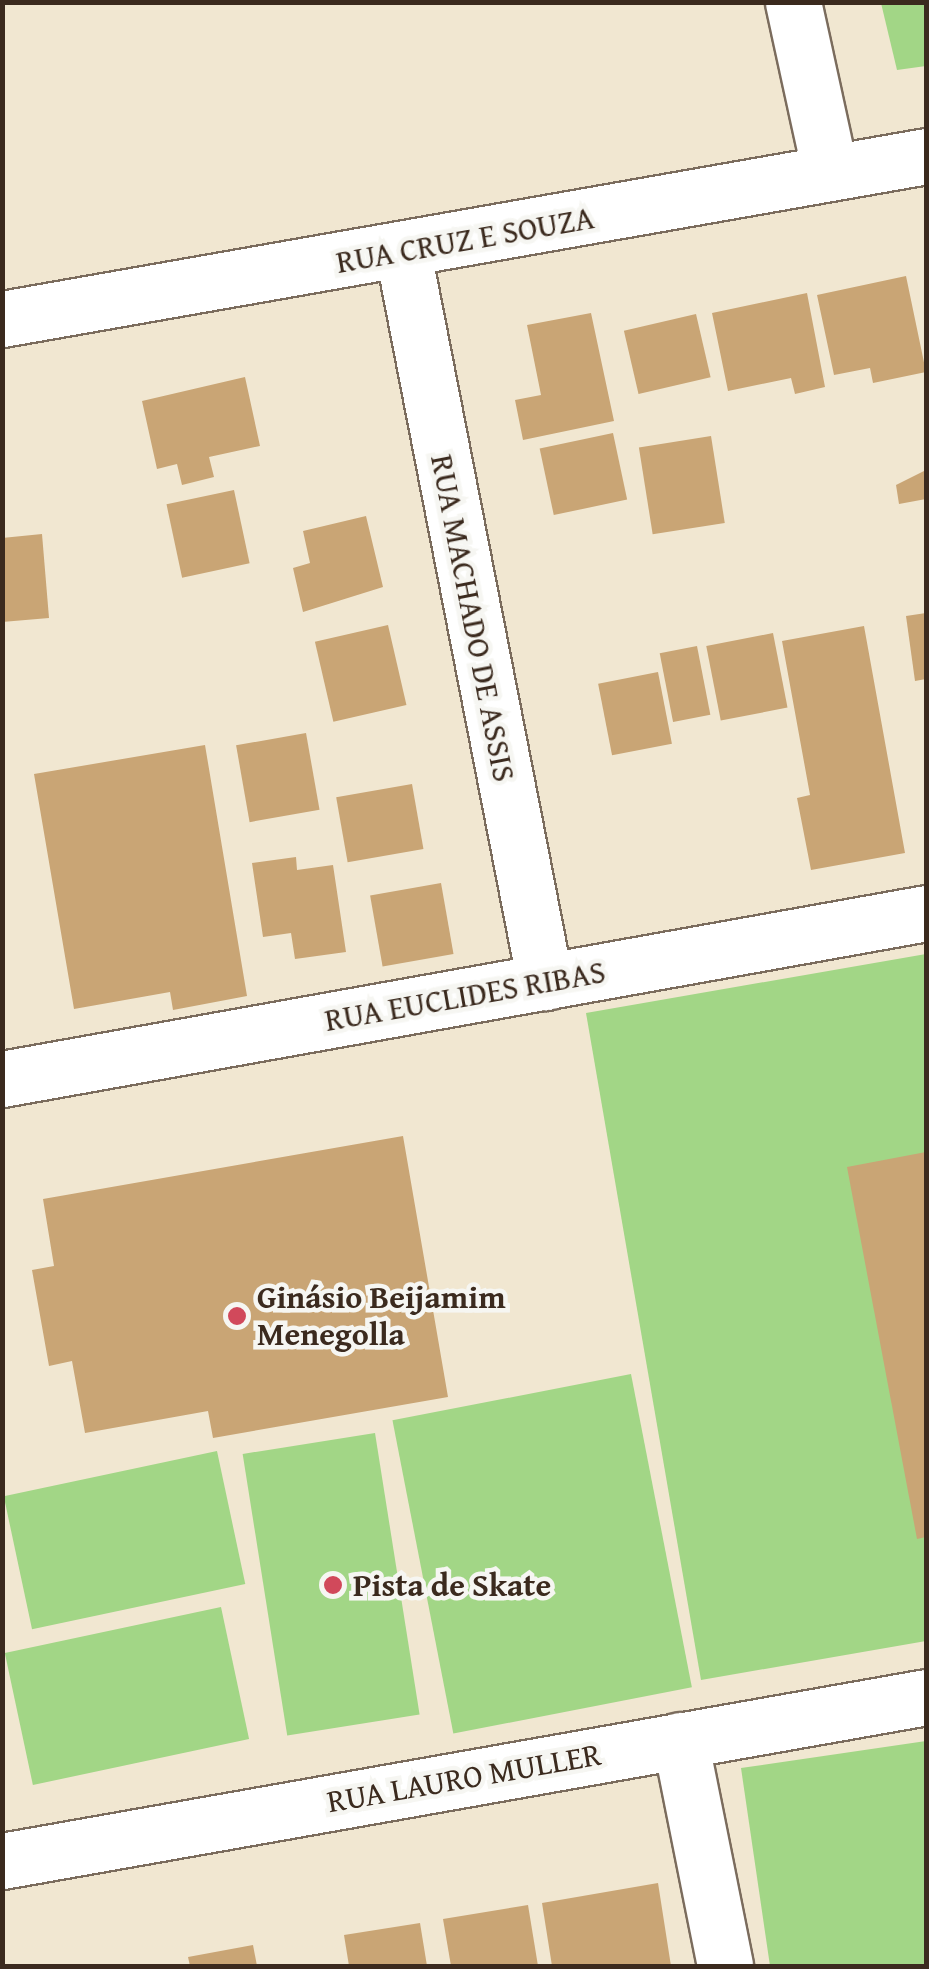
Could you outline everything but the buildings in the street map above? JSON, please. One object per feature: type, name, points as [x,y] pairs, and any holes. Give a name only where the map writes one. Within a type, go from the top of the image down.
[{"type":"street","points":[[793,2],[830,172]]},
{"type":"street","name":"RUA CRUZ E SOUZA","points":[[2,319],[403,253],[926,156]]},
{"type":"street","name":"RUA MACHADO DE ASSIS","points":[[403,253],[545,982]]},
{"type":"street","name":"RUA EUCLIDES RIBAS","points":[[2,1079],[926,913]]},
{"type":"street","name":"RUA LAURO MULLER","points":[[2,1860],[926,1697]]},
{"type":"street","points":[[680,1740],[726,1966]]},
{"type":"green space","points":[[881,3],[926,3],[926,66],[897,70]]},
{"type":"green space","points":[[926,954],[926,1641],[701,1680],[586,1013]]},
{"type":"green space","points":[[631,1374],[692,1687],[453,1734],[392,1420]]},
{"type":"green space","name":"Pista de Skate","points":[[375,1433],[420,1714],[287,1735],[243,1454]]},
{"type":"green space","points":[[217,1451],[245,1584],[32,1629],[4,1496]]},
{"type":"green space","points":[[221,1607],[249,1739],[33,1785],[5,1653]]},
{"type":"green space","points":[[926,1741],[926,1966],[770,1966],[741,1768]]},
{"type":"place","name":"Ginásio Beijamim Menegolla","points":[[237,1316]]},
{"type":"place","name":"Pista de Skate","points":[[333,1585]]}]
